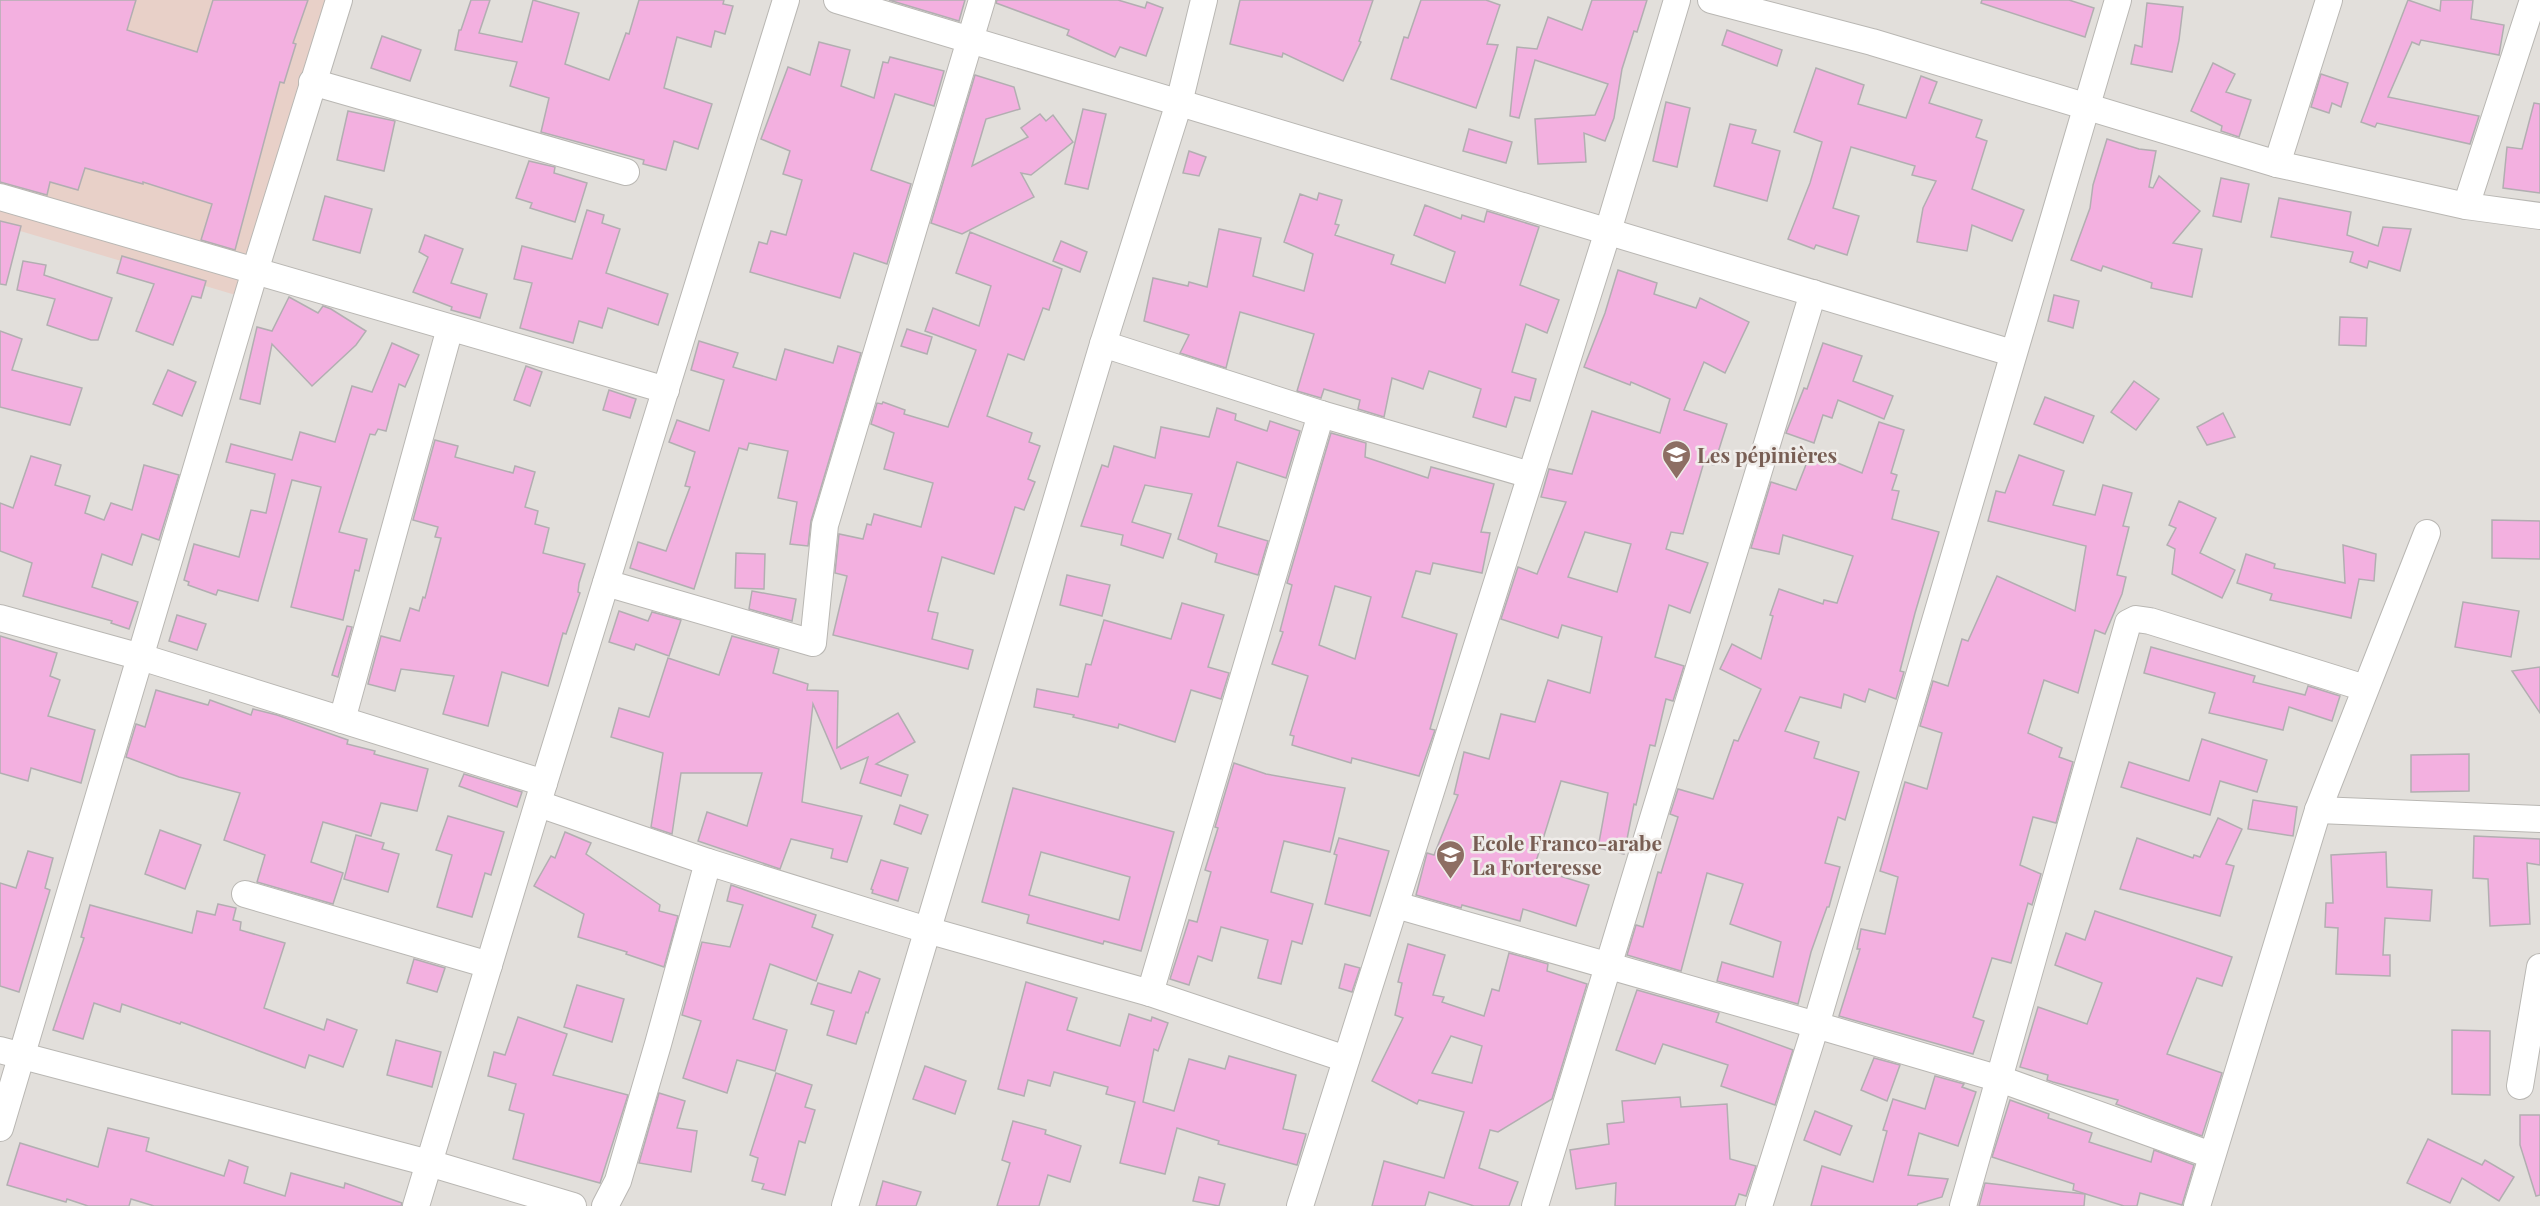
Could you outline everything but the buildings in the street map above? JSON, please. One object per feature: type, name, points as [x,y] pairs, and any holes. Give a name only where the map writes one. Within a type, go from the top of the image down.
[{"type":"street","points":[[0,1128],[11,1054],[141,657],[255,271],[339,0]]},
{"type":"street","points":[[416,1206],[786,0]]},
{"type":"street","points":[[837,0],[2012,353]]},
{"type":"street","points":[[606,583],[813,643],[825,525],[982,0]]},
{"type":"street","points":[[845,1206],[1103,344],[1179,103],[1204,0]]},
{"type":"street","points":[[1300,1206],[1608,231],[1677,0]]},
{"type":"street","points":[[1711,0],[1872,42],[2277,164],[2466,206],[2540,216]]},
{"type":"street","points":[[1760,1206],[1816,1025],[2012,353],[2118,0]]},
{"type":"street","points":[[2277,164],[2329,0]]},
{"type":"street","points":[[2466,206],[2533,0]]},
{"type":"street","points":[[312,82],[626,172]]},
{"type":"street","points":[[0,197],[666,390]]},
{"type":"street","points":[[1534,1206],[1609,967],[1813,293]]},
{"type":"street","points":[[342,720],[450,328]]},
{"type":"street","points":[[1103,344],[1321,414],[1530,475]]},
{"type":"street","points":[[1150,993],[1321,414]]},
{"type":"street","points":[[2196,1206],[2318,810],[2427,533]]},
{"type":"street","points":[[0,618],[141,657],[342,720],[541,794],[708,862],[927,930],[1150,993],[1346,1059]]},
{"type":"street","points":[[1963,1206],[2128,623],[2136,619],[2150,621],[2365,688]]},
{"type":"street","points":[[2318,810],[2540,819]]},
{"type":"street","points":[[605,1206],[618,1181],[708,862]]},
{"type":"street","points":[[245,894],[489,965]]},
{"type":"street","points":[[1396,905],[2000,1080],[2211,1155]]},
{"type":"street","points":[[2520,1086],[2540,967]]},
{"type":"street","points":[[11,1054],[429,1163],[573,1206]]},
{"type":"shaded area","points":[[0,0],[347,0],[239,296],[0,225]]},
{"type":"place","name":"Les pépinières","points":[[1676,480]]},
{"type":"place","name":"Ecole Franco-arabe La Forteresse","points":[[1451,880]]}]
